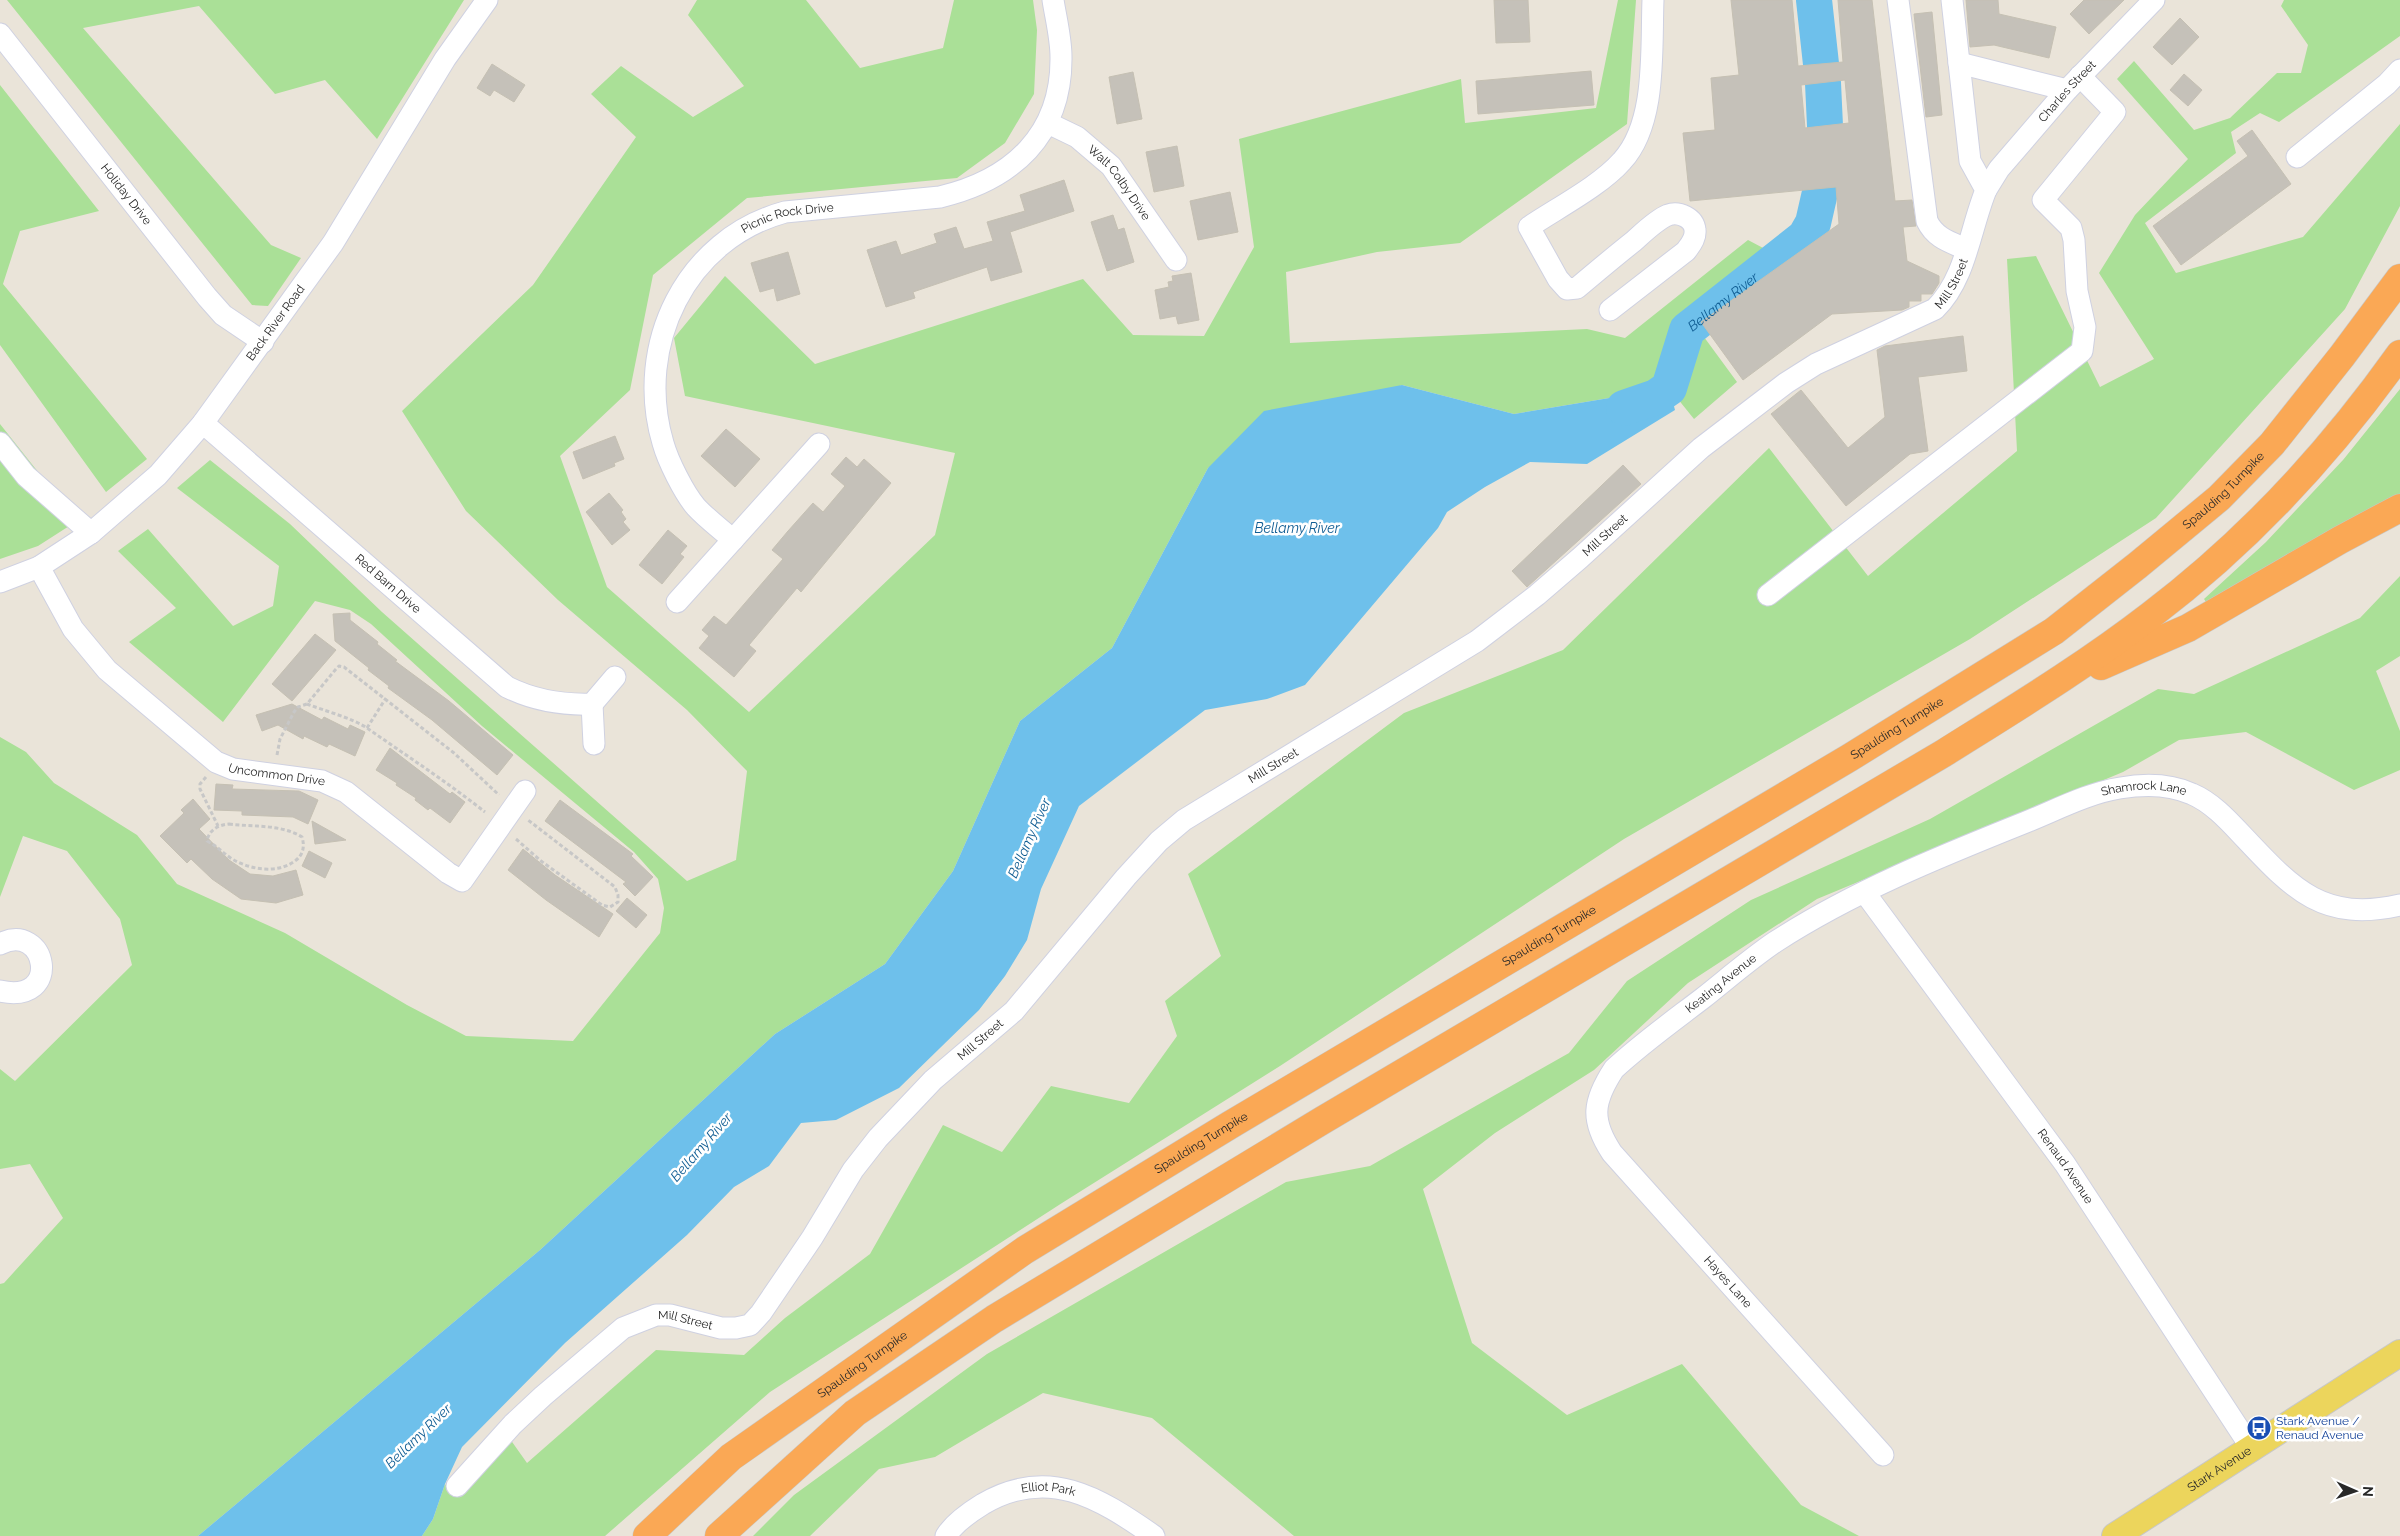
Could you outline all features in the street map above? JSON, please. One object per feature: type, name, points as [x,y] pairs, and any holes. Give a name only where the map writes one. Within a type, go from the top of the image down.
[{"type":"highway","name":"Spaulding Turnpike","points":[[648,1536],[731,1457],[1025,1250],[1230,1124],[1849,758],[2054,631],[2219,498],[2259,457],[2342,356],[2400,278]]},
{"type":"highway","points":[[719,1536],[855,1413],[994,1319],[2042,692],[2153,614],[2237,542],[2310,466],[2400,354]]},
{"type":"highway","points":[[2042,692],[2188,628],[2340,540],[2400,508]]},
{"type":"main road","name":"Stark Avenue","points":[[2116,1536],[2400,1353]]},
{"type":"street","name":"Back River Road","points":[[0,582],[39,567],[91,533],[158,475],[203,422],[263,342],[333,243],[445,59],[487,0]]},
{"type":"street","name":"Picnic Rock Drive","points":[[733,540],[695,506],[666,451],[659,424],[656,378],[659,352],[673,304],[687,280],[719,244],[750,224],[767,217],[785,212],[940,196],[982,184],[1001,173],[1018,159],[1048,123],[1060,80],[1061,56],[1053,0]]},
{"type":"street","points":[[1610,310],[1686,251],[1694,241],[1695,231],[1693,223],[1684,215],[1668,215],[1577,288],[1567,289],[1558,279],[1529,227],[1610,172],[1623,160],[1634,144],[1647,104],[1653,0]]},
{"type":"street","points":[[1898,0],[1927,221],[1932,231],[1941,238],[1966,249]]},
{"type":"street","points":[[1952,0],[1970,161],[1986,190]]},
{"type":"street","name":"Charles Street","points":[[1986,190],[1999,169],[2073,83],[2154,0]]},
{"type":"street","name":"Holiday Drive","points":[[0,34],[207,297],[223,315],[263,342]]},
{"type":"street","points":[[1768,595],[2082,351],[2085,327],[2077,291],[2074,240],[2071,228],[2043,200],[2115,112],[2073,83],[1959,63]]},
{"type":"street","points":[[2297,157],[2387,84],[2400,70]]},
{"type":"street","name":"Walt Colby Drive","points":[[1048,123],[1077,136],[1112,166],[1176,260]]},
{"type":"street","name":"Mill Street","points":[[457,1486],[507,1430],[537,1401],[623,1328],[656,1315],[670,1315],[721,1328],[736,1328],[750,1325],[761,1313],[812,1238],[853,1170],[878,1138],[933,1080],[1014,1011],[1159,840],[1184,820],[1222,795],[1477,640],[1544,589],[1701,448],[1786,383],[1816,364],[1935,309],[1951,290],[1986,190]]},
{"type":"street","name":"Red Barn Drive","points":[[203,422],[507,686],[531,697],[574,704],[592,704]]},
{"type":"street","points":[[0,443],[26,476],[91,533]]},
{"type":"street","points":[[678,602],[819,444]]},
{"type":"street","name":"Uncommon Drive","points":[[39,567],[74,629],[107,670],[216,762],[232,769],[276,773],[322,781],[346,792],[448,873],[462,881],[520,799]]},
{"type":"street","points":[[594,744],[592,704],[615,677]]},
{"type":"street","name":"Shamrock Lane","points":[[1865,893],[1966,846],[2095,794],[2120,788],[2143,786],[2177,789],[2192,794],[2212,806],[2231,823],[2281,877],[2319,902],[2342,908],[2365,910],[2400,905]]},
{"type":"street","name":"Keating Avenue","points":[[1598,1098],[1614,1068],[1766,949],[1808,922],[1865,893]]},
{"type":"street","name":"Renaud Avenue","points":[[1865,893],[2065,1164],[2252,1449]]},
{"type":"street","points":[[0,944],[8,940],[21,940],[32,945],[40,956],[42,970],[38,984],[27,991],[12,994],[0,991]]},
{"type":"street","name":"Hayes Lane","points":[[1598,1098],[1596,1111],[1598,1125],[1603,1140],[1612,1153],[1883,1455]]},
{"type":"street","name":"Elliot Park","points":[[946,1536],[969,1513],[1002,1493],[1023,1487],[1047,1486],[1070,1490],[1091,1499],[1125,1516],[1154,1536]]},
{"type":"path","points":[[276,773],[280,739],[294,712],[298,707],[307,704],[339,666],[344,667],[454,753],[520,799],[550,838],[615,887],[618,902],[610,907],[602,905],[541,860],[452,786],[426,771],[401,749],[366,728],[307,704]]},
{"type":"path","points":[[366,728],[386,698]]},
{"type":"path","points":[[216,762],[200,784],[200,789],[218,826]]},
{"type":"path","points":[[229,824],[286,829],[302,837],[304,845],[301,855],[286,866],[271,869],[252,868],[232,859],[207,841],[211,832],[218,826],[229,824]]},
{"type":"green space","points":[[7,0],[464,0],[377,139],[325,80],[275,94],[199,6],[83,28],[271,245],[301,258],[268,306],[252,305]]},
{"type":"green space","points":[[697,0],[806,0],[860,68],[943,48],[954,0],[1033,0],[1037,30],[1034,94],[1005,143],[957,178],[747,198],[653,275],[630,390],[560,456],[607,587],[749,712],[935,535],[955,453],[685,396],[674,338],[725,276],[815,364],[1083,279],[1133,335],[1204,336],[1254,247],[1239,139],[1461,79],[1465,123],[1596,108],[1618,0],[1636,0],[1627,124],[1460,243],[1377,252],[1286,272],[1290,343],[1587,329],[1625,338],[1748,240],[1782,258],[1693,322],[1737,382],[1694,419],[1669,388],[1514,414],[1402,385],[1208,468],[1112,648],[1020,721],[953,871],[885,964],[775,1034],[540,1250],[198,1536],[0,1536],[0,1284],[4,1283],[63,1218],[30,1164],[0,1169],[0,1069],[15,1081],[132,965],[120,919],[67,851],[23,836],[0,897],[0,737],[26,752],[54,783],[137,835],[177,884],[285,933],[407,1005],[466,1036],[573,1041],[660,933],[664,908],[658,879],[634,852],[482,726],[371,624],[350,610],[315,601],[223,722],[129,642],[176,608],[118,551],[148,529],[233,626],[273,606],[279,566],[177,488],[210,460],[290,524],[382,612],[687,881],[736,860],[747,771],[687,710],[558,600],[466,511],[402,411],[533,285],[636,137],[591,94],[621,66],[693,117],[744,86],[688,15]]},
{"type":"green space","points":[[2284,0],[2400,0],[2400,36],[2279,122],[2260,113],[2231,132],[2236,153],[2145,223],[2176,273],[2303,237],[2400,124],[2400,206],[2345,309],[2156,518],[1970,639],[1624,839],[1280,1066],[1062,1203],[770,1392],[605,1536],[422,1536],[433,1519],[445,1484],[454,1496],[510,1439],[527,1463],[656,1350],[744,1355],[785,1318],[870,1254],[943,1125],[1002,1152],[1051,1086],[1129,1103],[1177,1036],[1165,1001],[1221,956],[1188,874],[1404,713],[1563,650],[1769,448],[1868,576],[2017,451],[2007,259],[2036,256],[2100,387],[2154,359],[2099,273],[2135,215],[2188,159],[2117,79],[2134,61],[2194,130],[2230,118],[2277,73],[2301,73],[2308,45],[2281,6]]},
{"type":"green space","points":[[0,85],[99,211],[20,231],[3,284],[147,459],[106,492],[0,345]]},
{"type":"green space","points":[[2400,389],[2400,495],[2209,606],[2204,599],[2266,542],[2343,460]]},
{"type":"green space","points":[[0,424],[77,521],[38,546],[0,559]]},
{"type":"green space","points":[[2400,576],[2400,656],[2376,671],[2400,731],[2400,770],[2354,790],[2246,732],[2179,740],[2123,772],[1817,899],[1688,983],[1594,1070],[1495,1133],[1423,1189],[1472,1343],[1567,1415],[1682,1364],[1801,1505],[1859,1536],[1294,1536],[1152,1418],[1043,1393],[935,1457],[879,1469],[810,1536],[753,1536],[794,1495],[987,1354],[1286,1182],[1370,1166],[1569,1053],[1627,981],[1751,900],[1930,819],[2158,689],[2194,694],[2360,618]]},
{"type":"water","name":"Bellamy River","points":[[1402,385],[1514,414],[1669,388],[1675,410],[1587,464],[1530,462],[1485,487],[1447,512],[1438,528],[1305,685],[1267,699],[1205,710],[1079,806],[1041,889],[1027,940],[1005,976],[979,1010],[899,1088],[836,1120],[801,1123],[769,1166],[734,1187],[687,1235],[565,1343],[462,1447],[445,1484],[433,1519],[422,1536],[198,1536],[540,1250],[775,1034],[885,964],[953,871],[1020,721],[1112,648],[1208,468],[1264,411]]},
{"type":"building","points":[[1494,0],[1528,0],[1530,42],[1496,43]]},
{"type":"building","points":[[1731,0],[1792,0],[1798,66],[1843,62],[1838,0],[1872,0],[1895,201],[1912,200],[1916,226],[1903,227],[1907,261],[1939,276],[1939,283],[1932,294],[1921,294],[1921,301],[1909,301],[1909,307],[1902,310],[1832,314],[1743,380],[1701,322],[1839,224],[1836,187],[1690,201],[1683,133],[1715,130],[1711,78],[1739,75]],"holes":[[[1845,80],[1849,123],[1805,128],[1801,85]]]},
{"type":"building","points":[[1966,0],[1998,0],[1999,14],[2056,27],[2049,58],[1994,45],[1970,47]]},
{"type":"building","points":[[2084,0],[2124,0],[2089,34],[2070,14]]},
{"type":"building","points":[[1932,12],[1942,115],[1926,117],[1914,14]]},
{"type":"building","points":[[2180,18],[2199,37],[2172,65],[2153,47]]},
{"type":"building","points":[[492,64],[525,85],[514,102],[494,90],[490,96],[477,88]]},
{"type":"building","points":[[1591,71],[1594,105],[1478,114],[1476,81]]},
{"type":"building","points":[[1133,72],[1142,119],[1117,124],[1109,77]]},
{"type":"building","points":[[2184,74],[2202,90],[2188,106],[2170,90]]},
{"type":"building","points":[[2252,130],[2291,184],[2181,265],[2153,226],[2248,156],[2237,141]]},
{"type":"building","points":[[1177,146],[1184,186],[1154,192],[1146,152]]},
{"type":"building","points":[[1064,180],[1074,211],[1010,232],[1022,272],[991,281],[987,267],[913,292],[915,298],[886,307],[867,250],[896,241],[901,255],[937,243],[934,234],[956,227],[964,249],[993,241],[987,222],[1025,211],[1020,195]]},
{"type":"building","points":[[1230,192],[1238,232],[1198,240],[1190,201]]},
{"type":"building","points":[[1113,215],[1118,230],[1124,228],[1134,262],[1107,271],[1091,222]]},
{"type":"building","points":[[788,252],[800,294],[777,301],[774,288],[760,292],[751,263]]},
{"type":"building","points":[[1191,273],[1199,320],[1178,324],[1176,316],[1160,319],[1155,290],[1169,287],[1168,282],[1173,281],[1172,276]]},
{"type":"building","points":[[1963,336],[1967,371],[1918,377],[1928,451],[1910,454],[1846,506],[1771,414],[1801,390],[1848,448],[1885,417],[1877,350],[1885,346]]},
{"type":"building","points":[[726,429],[760,459],[735,487],[701,456]]},
{"type":"building","points":[[615,436],[624,459],[614,463],[615,466],[583,479],[573,452]]},
{"type":"building","points":[[846,457],[857,467],[864,459],[891,483],[801,592],[797,588],[749,645],[756,651],[734,677],[699,648],[709,636],[702,630],[714,616],[726,625],[783,559],[772,550],[788,531],[813,503],[823,512],[845,486],[831,474]]},
{"type":"building","points":[[1623,465],[1641,484],[1527,587],[1512,571]]},
{"type":"building","points":[[609,493],[623,510],[621,512],[626,519],[623,522],[630,530],[612,545],[586,512]]},
{"type":"building","points":[[668,530],[687,546],[680,554],[684,557],[662,584],[639,565]]},
{"type":"building","points":[[350,613],[350,620],[378,642],[377,644],[397,660],[395,661],[449,701],[513,755],[497,775],[432,720],[388,688],[389,686],[368,670],[369,668],[335,641],[333,614]]},
{"type":"building","points":[[315,634],[336,650],[292,701],[272,684]]},
{"type":"building","points":[[292,704],[322,720],[324,717],[348,729],[350,725],[365,732],[355,756],[329,744],[327,747],[304,736],[303,739],[278,725],[262,731],[256,715]]},
{"type":"building","points":[[390,748],[450,794],[452,792],[465,802],[450,823],[430,808],[428,810],[415,800],[416,798],[396,785],[397,783],[376,770]]},
{"type":"building","points":[[216,784],[233,785],[232,789],[299,791],[318,800],[308,824],[293,817],[242,815],[242,811],[214,810]]},
{"type":"building","points":[[193,799],[210,819],[199,829],[229,860],[250,874],[273,876],[296,870],[303,895],[276,903],[241,899],[212,879],[191,859],[187,863],[160,836],[184,813],[181,810]]},
{"type":"building","points":[[560,800],[633,854],[631,856],[653,877],[635,896],[623,884],[626,882],[545,821]]},
{"type":"building","points":[[312,821],[346,840],[315,844]]},
{"type":"building","points":[[523,849],[555,875],[613,914],[599,937],[546,900],[508,870]]},
{"type":"building","points":[[309,851],[332,863],[325,878],[302,866]]},
{"type":"building","points":[[627,898],[647,915],[636,928],[616,911]]},
{"type":"waterway","name":"Bellamy River","points":[[1814,0],[1821,64]]},
{"type":"waterway","name":"Bellamy River","points":[[1823,83],[1825,126]]},
{"type":"waterway","name":"Bellamy River","points":[[1624,408],[1656,397],[1669,388],[1687,330],[1805,237],[1813,223],[1821,188]]},
{"type":"place","name":"Stark Avenue / Renaud Avenue","points":[[2259,1428]]}]
